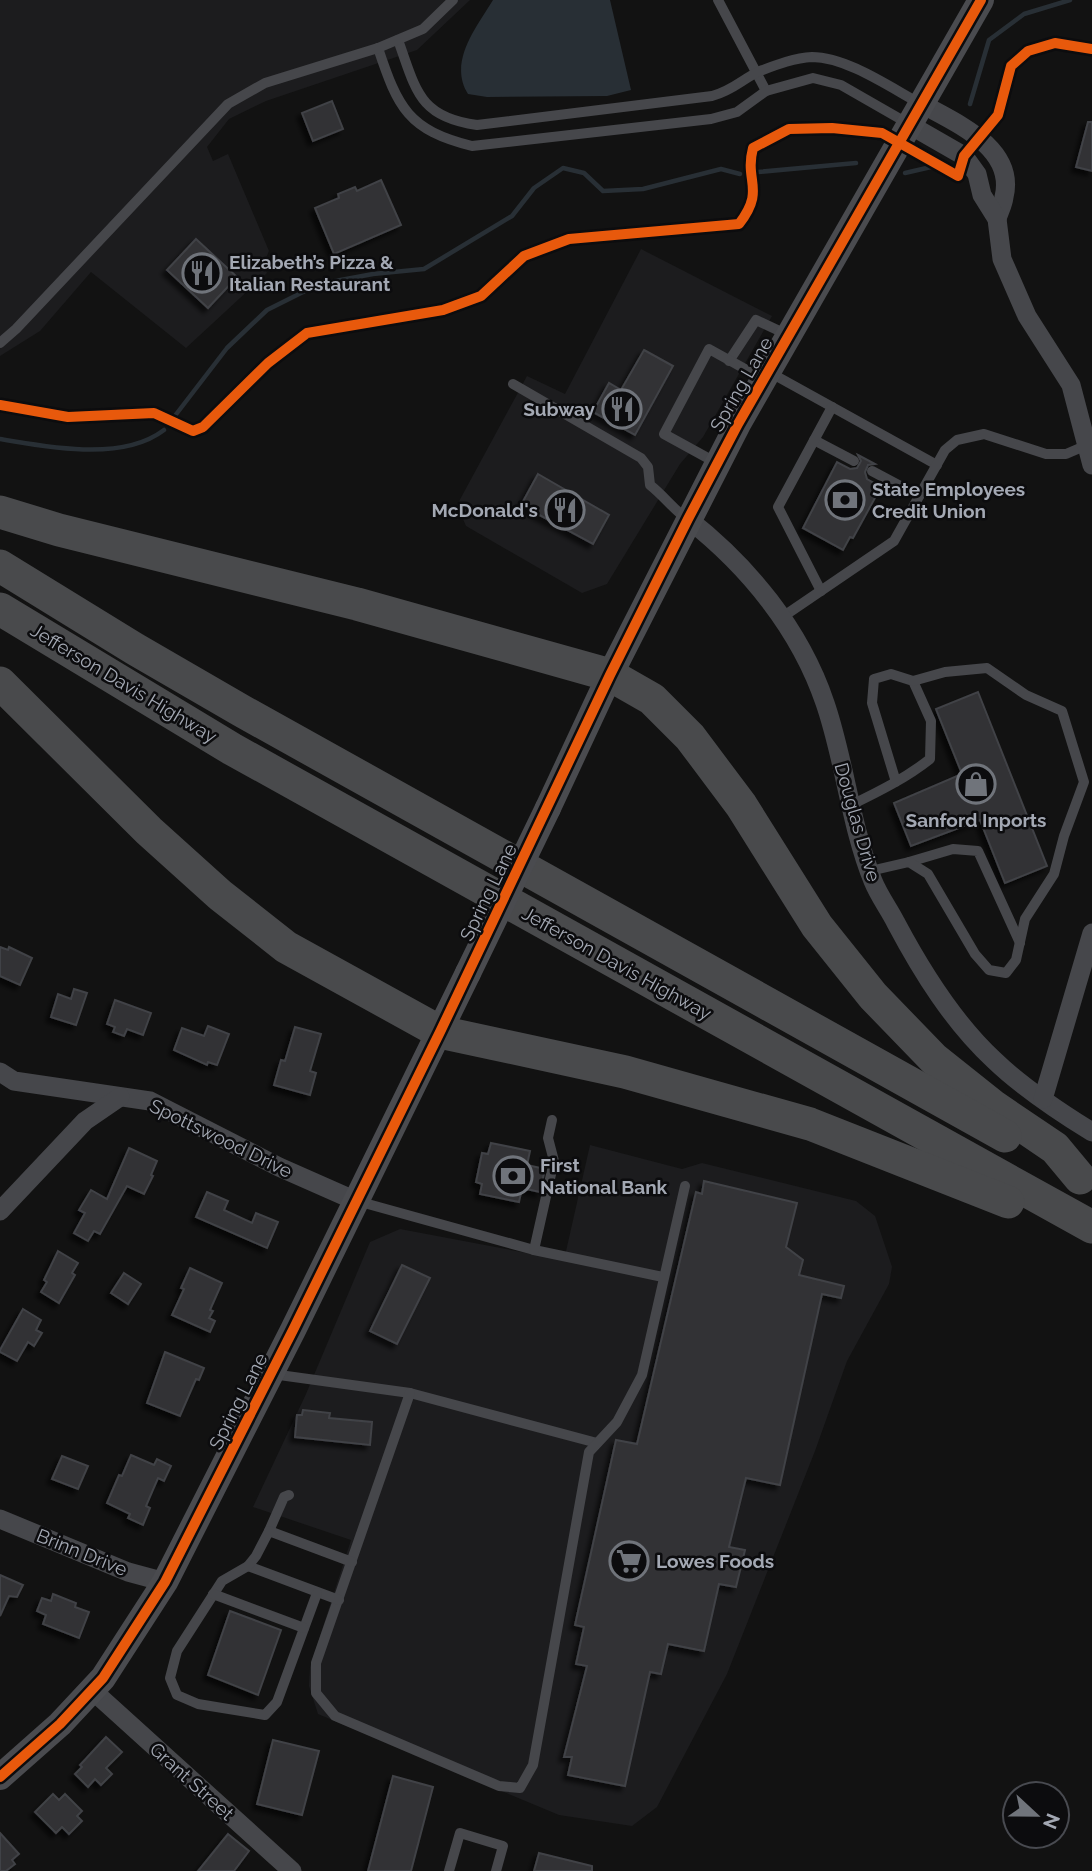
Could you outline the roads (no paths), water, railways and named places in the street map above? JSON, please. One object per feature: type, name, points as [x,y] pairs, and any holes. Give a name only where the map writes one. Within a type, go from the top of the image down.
[{"type":"highway","points":[[0,512],[59,530],[357,604],[610,675],[652,699],[690,737],[741,805],[817,926],[873,996],[934,1059],[993,1106],[1055,1148],[1086,1181]]},
{"type":"highway","name":"Jefferson Davis Highway","points":[[0,566],[242,711],[1086,1181]]},
{"type":"highway","name":"Jefferson Davis Highway","points":[[0,608],[232,749],[1092,1227]]},
{"type":"highway","points":[[0,683],[149,831],[220,895],[286,947],[440,1032],[625,1072],[810,1124],[958,1180],[1065,1229],[1092,1238]]},
{"type":"street","name":"Spring Lane","points":[[0,1777],[60,1724],[103,1678],[165,1582],[440,1032],[610,675],[688,519],[766,375],[981,0]]},
{"type":"street","points":[[916,115],[964,156],[977,174],[982,195],[997,219],[1003,263],[1027,316],[1072,385],[1092,465]]},
{"type":"street","name":"Douglas Drive","points":[[688,519],[737,562],[795,637],[825,701],[873,883],[920,970],[993,1060],[1043,1099],[1092,1132]]},
{"type":"street","points":[[1043,1099],[1092,933]]},
{"type":"street","name":"Spottswood Drive","points":[[0,1072],[14,1081],[150,1101],[279,1167],[356,1200]]},
{"type":"street","points":[[0,1211],[85,1121],[120,1097]]},
{"type":"street","name":"Brinn Drive","points":[[0,1519],[128,1572],[165,1582]]},
{"type":"street","name":"Grant Street","points":[[92,1689],[292,1871]]},
{"type":"lane","points":[[0,344],[228,104],[265,83],[378,48],[423,29],[453,0]]},
{"type":"lane","points":[[718,0],[766,91]]},
{"type":"lane","points":[[398,40],[417,92],[432,110],[454,122],[477,125],[712,96],[729,92],[756,73],[797,58],[816,57],[853,68],[916,115]]},
{"type":"lane","points":[[378,48],[391,87],[406,113],[426,130],[445,139],[472,146],[711,119],[737,112],[766,91],[813,78],[841,85],[916,115]]},
{"type":"lane","points":[[729,361],[756,320],[789,336]]},
{"type":"lane","points":[[717,464],[664,434],[709,349],[729,361],[766,375],[832,407],[937,465]]},
{"type":"lane","points":[[513,383],[641,458],[648,467],[650,485],[665,496],[676,512],[688,519]]},
{"type":"lane","points":[[821,591],[778,507],[832,407]]},
{"type":"lane","points":[[781,618],[894,541],[946,450],[957,440],[984,434],[1046,454],[1066,454],[1087,445]]},
{"type":"lane","points":[[814,440],[854,461]]},
{"type":"lane","points":[[872,471],[919,496]]},
{"type":"lane","points":[[896,782],[872,703],[874,679],[891,674],[913,681],[945,672],[987,668],[1027,695],[1062,710],[1084,782],[1064,836],[1054,874],[1026,919],[1016,960],[1006,973],[989,970],[975,954],[928,874],[909,862]]},
{"type":"lane","points":[[851,805],[896,782],[930,759],[931,720],[913,681]]},
{"type":"lane","points":[[870,872],[953,849],[978,851],[1020,943]]},
{"type":"lane","points":[[534,1250],[554,1160],[548,1138],[552,1120]]},
{"type":"lane","points":[[410,1393],[316,1663],[316,1693],[335,1716],[499,1786],[520,1788],[533,1765],[589,1452],[617,1422],[642,1375],[685,1186]]},
{"type":"lane","points":[[356,1200],[534,1250],[663,1277]]},
{"type":"lane","points":[[271,1373],[410,1393],[597,1443]]},
{"type":"lane","points":[[289,1496],[284,1497],[256,1556],[248,1566],[222,1581],[177,1651],[170,1678],[177,1695],[198,1704],[265,1715],[276,1702],[317,1593]]},
{"type":"lane","points":[[269,1531],[352,1562]]},
{"type":"lane","points":[[248,1566],[339,1600]]},
{"type":"lane","points":[[213,1594],[304,1629]]},
{"type":"lane","points":[[449,1871],[460,1833],[503,1846],[496,1871]]},
{"type":"waterway","points":[[970,104],[989,40],[1024,14],[1070,0]]},
{"type":"waterway","points":[[758,172],[856,163]]},
{"type":"waterway","points":[[905,173],[931,167]]},
{"type":"waterway","points":[[174,417],[227,348],[267,310],[319,284],[373,274],[424,269],[512,216],[534,188],[563,168],[584,173],[603,191],[643,189],[721,169],[740,174]]},
{"type":"waterway","points":[[0,439],[62,448],[107,449],[147,440],[164,430]]},
{"type":"place","name":"Elizabeth’s Pizza & Italian Restaurant","points":[[202,273]]},
{"type":"place","name":"Subway","points":[[622,409]]},
{"type":"place","name":"State Employees Credit Union","points":[[845,500]]},
{"type":"place","name":"McDonald's","points":[[565,510]]},
{"type":"place","name":"Sanford Inports","points":[[976,784]]},
{"type":"place","name":"First National Bank","points":[[513,1176]]},
{"type":"place","name":"Lowes Foods","points":[[629,1561]]}]
